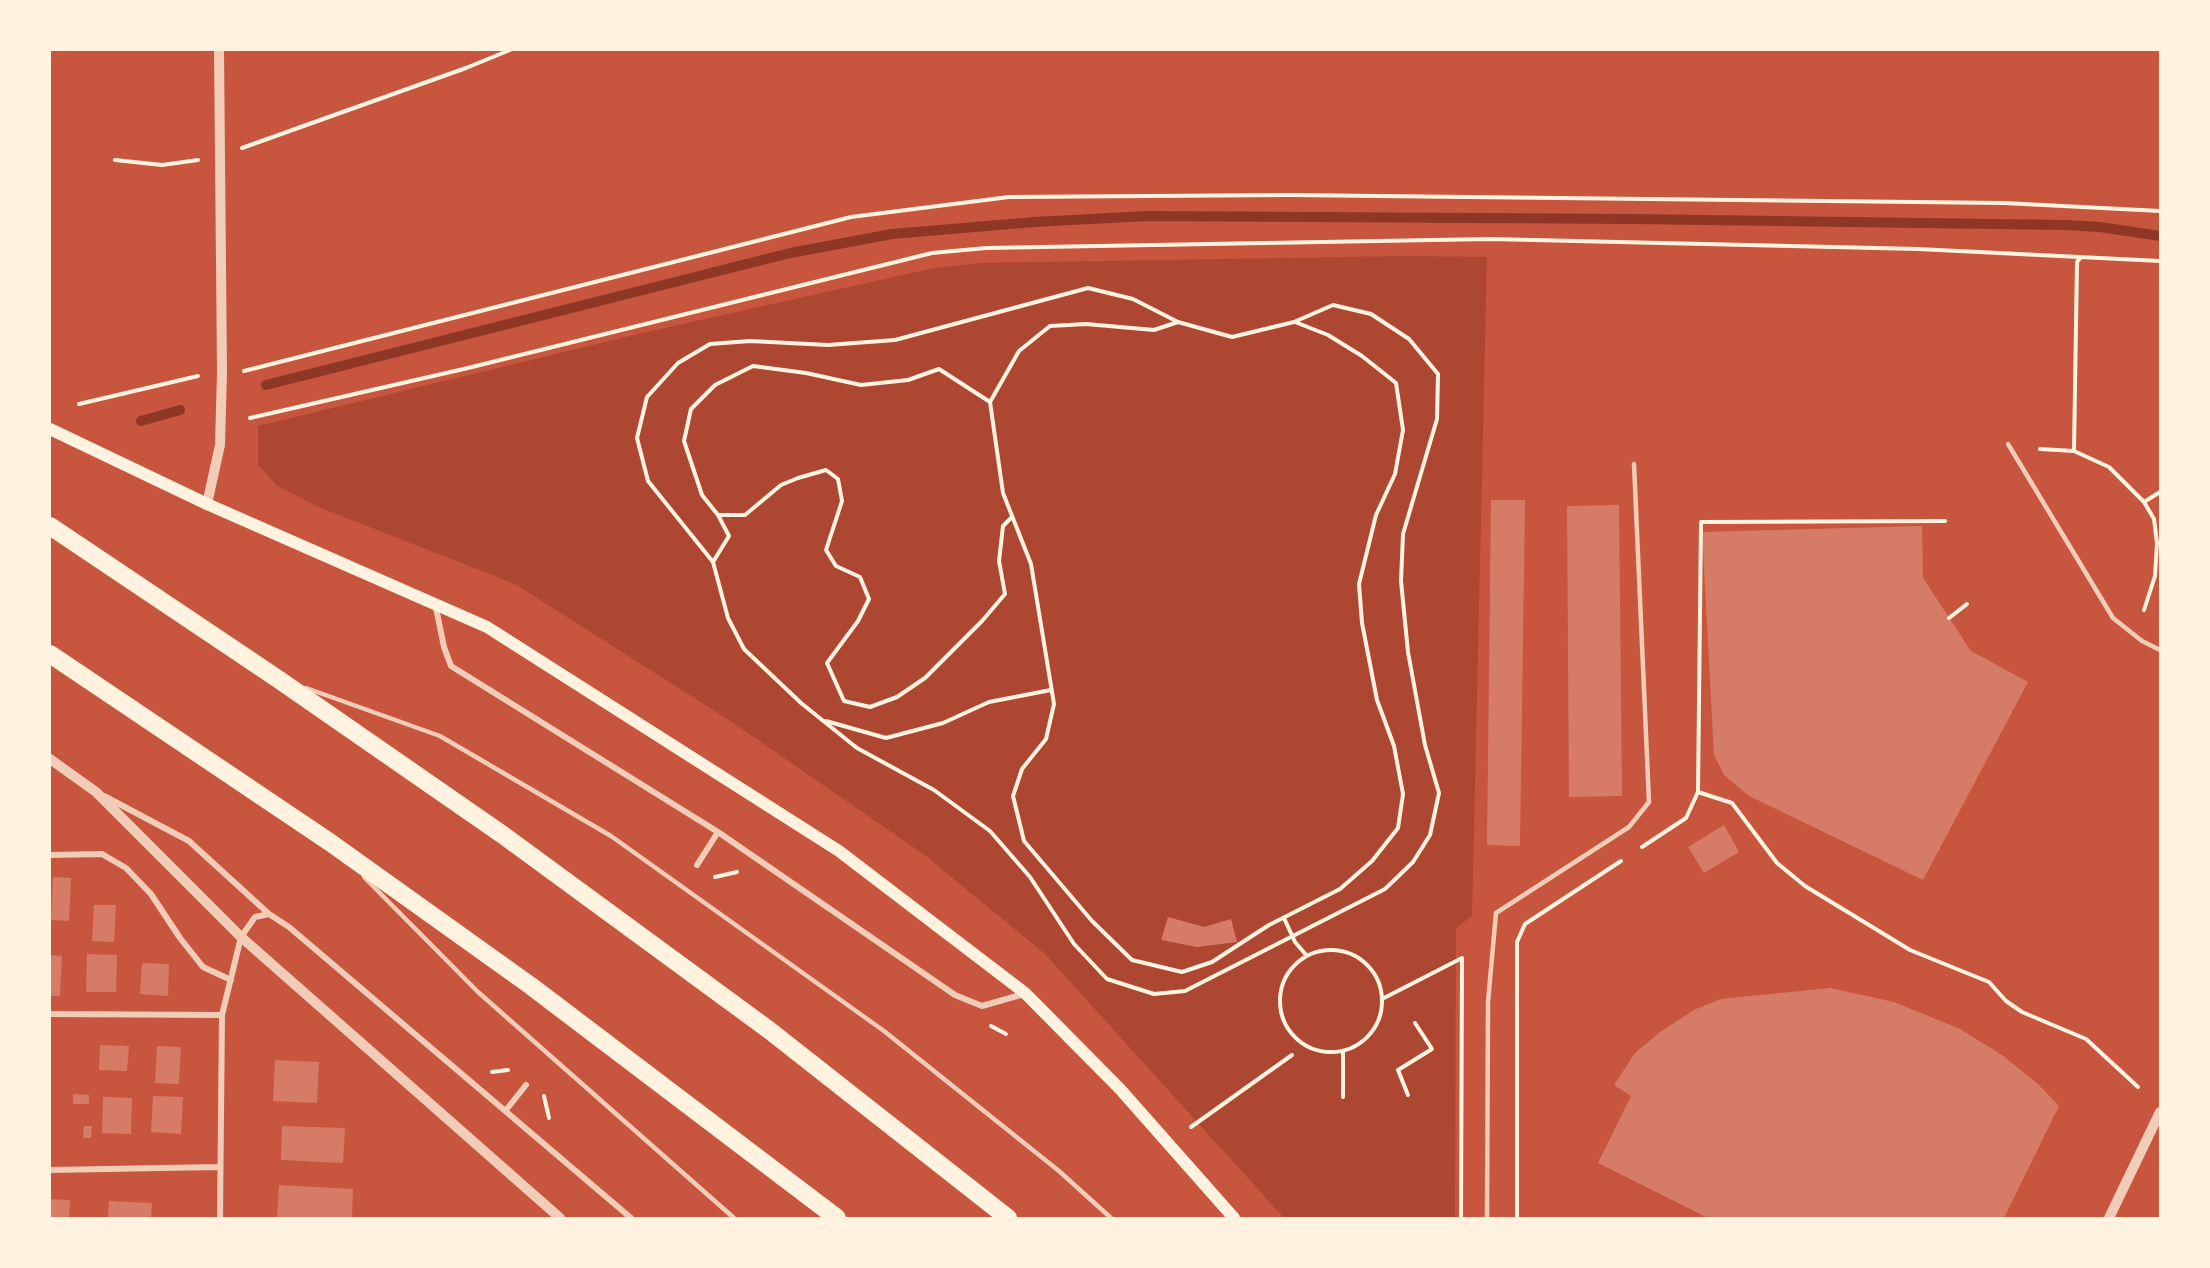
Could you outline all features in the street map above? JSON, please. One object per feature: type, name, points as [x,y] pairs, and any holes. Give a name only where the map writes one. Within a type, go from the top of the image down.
[{"type":"highway","points":[[50,526],[278,678],[503,835],[768,1030],[1008,1218]]},
{"type":"highway","points":[[50,654],[331,843],[531,986],[837,1218]]},
{"type":"main road","points":[[50,429],[207,504],[487,627],[839,851],[1024,993],[1120,1089],[1234,1218]]},
{"type":"street","points":[[207,504],[220,445],[222,372],[219,50]]},
{"type":"street","points":[[434,602],[444,647],[452,666],[718,832],[955,995],[981,1006],[1024,993]]},
{"type":"street","points":[[50,759],[96,792],[189,841],[269,914],[289,927],[631,1218]]},
{"type":"street","points":[[96,792],[241,937],[560,1218]]},
{"type":"street","points":[[697,865],[718,832]]},
{"type":"street","points":[[50,855],[102,854],[126,868],[151,894],[180,938],[203,967],[231,980]]},
{"type":"street","points":[[220,1218],[218,1167],[222,1015],[241,937],[255,917],[269,914]]},
{"type":"street","points":[[50,1014],[222,1015]]},
{"type":"street","points":[[506,1110],[526,1085]]},
{"type":"street","points":[[2109,1218],[2160,1112]]},
{"type":"street","points":[[50,1170],[218,1167]]},
{"type":"lane","points":[[2008,444],[2113,618],[2142,641],[2160,650]]},
{"type":"lane","points":[[1487,1218],[1488,1002],[1496,913],[1629,827],[1649,802],[1634,464]]},
{"type":"lane","points":[[278,678],[440,736],[611,836],[884,1031],[1059,1171],[1111,1218]]},
{"type":"lane","points":[[331,843],[478,992],[734,1218]]},
{"type":"path","points":[[115,160],[162,165],[219,156],[466,68],[510,50]]},
{"type":"path","points":[[79,404],[222,372],[249,371],[851,217],[1009,197],[1289,195],[1993,202],[2160,211]]},
{"type":"path","points":[[250,418],[468,368],[932,253],[986,248],[1491,239],[1918,249],[2160,261]]},
{"type":"path","points":[[2074,451],[2078,262],[2081,256]]},
{"type":"path","points":[[1089,288],[1133,299],[1178,322],[1232,337],[1294,322],[1333,305],[1371,314],[1409,339],[1438,374],[1437,419],[1403,534],[1401,581],[1408,652],[1425,745],[1439,793],[1430,835],[1413,862],[1386,889],[1185,991],[1154,994],[1107,979],[1074,944],[1030,877],[990,831],[934,790],[857,748],[744,649],[728,618],[713,562],[648,481],[638,438],[647,398],[678,363],[710,344],[750,341],[828,345],[895,340],[1089,288]]},
{"type":"path","points":[[1178,322],[1154,330],[1086,324],[1050,326],[1019,351],[990,402],[1003,493],[1031,564],[1054,704],[1046,739],[1022,769],[1013,796],[1024,841],[1092,921],[1131,960],[1182,972],[1212,962],[1284,918],[1340,889],[1372,861],[1398,828],[1403,794],[1394,746],[1377,700],[1362,623],[1359,584],[1376,515],[1395,474],[1403,430],[1396,383],[1362,356],[1328,335],[1294,322]]},
{"type":"path","points":[[713,562],[729,536],[718,515],[702,495],[689,462],[684,441],[691,410],[715,385],[753,366],[806,373],[861,385],[908,380],[939,369],[990,402]]},
{"type":"path","points":[[2040,449],[2074,451],[2109,467],[2144,502],[2154,519],[2157,543],[2155,576],[2144,610]]},
{"type":"path","points":[[718,515],[745,515],[781,485],[798,478],[825,470],[838,478],[842,501],[826,550],[836,566],[860,577],[869,599],[858,621],[827,663],[844,701],[870,707],[897,697],[925,678],[1005,594],[999,561],[1003,526],[1012,517]]},
{"type":"path","points":[[2144,502],[2160,492]]},
{"type":"path","points":[[1949,618],[1967,604]]},
{"type":"path","points":[[823,720],[886,738],[943,723],[989,702],[1051,690]]},
{"type":"path","points":[[1698,792],[1732,803],[1777,863],[1805,886],[1910,950],[1989,982],[2006,1001],[2022,1012],[2086,1040],[2138,1087]]},
{"type":"path","points":[[1284,918],[1306,956]]},
{"type":"path","points":[[1328,950],[1343,951],[1358,957],[1371,969],[1379,982],[1382,999],[1380,1016],[1372,1032],[1359,1044],[1343,1051],[1326,1053],[1309,1048],[1294,1038],[1284,1024],[1279,1007],[1280,990],[1287,974],[1306,956],[1328,950]]},
{"type":"path","points":[[1382,999],[1462,958],[1461,1218]]},
{"type":"path","points":[[1408,1095],[1398,1070],[1432,1049],[1415,1023]]},
{"type":"path","points":[[1343,1051],[1343,1097]]},
{"type":"path","points":[[1191,1127],[1292,1055]]},
{"type":"shaded area","points":[[1405,256],[1487,257],[1472,916],[1456,928],[1455,1218],[1284,1218],[1045,954],[926,856],[732,722],[515,584],[321,508],[276,485],[258,465],[258,426],[651,331],[934,268],[980,263]]},
{"type":"building","points":[[1491,500],[1525,500],[1520,846],[1487,845]]},
{"type":"building","points":[[1619,505],[1622,796],[1569,797],[1567,506]]},
{"type":"building","points":[[1922,526],[1923,578],[1971,651],[2028,682],[1923,880],[1749,796],[1724,775],[1714,755],[1702,532]]},
{"type":"building","points":[[1724,825],[1739,852],[1704,873],[1688,847]]},
{"type":"building","points":[[53,877],[71,878],[69,921],[51,920]]},
{"type":"building","points":[[94,905],[116,905],[114,942],[92,941]]},
{"type":"building","points":[[1168,917],[1204,927],[1231,919],[1237,942],[1197,947],[1161,940]]},
{"type":"building","points":[[87,954],[117,955],[116,992],[86,992]]},
{"type":"building","points":[[50,955],[62,956],[60,996],[50,996]]},
{"type":"building","points":[[142,963],[169,964],[168,996],[140,994]]},
{"type":"building","points":[[1830,988],[1894,1002],[1960,1029],[2002,1055],[2038,1084],[2059,1106],[2004,1218],[1708,1218],[1598,1163],[1631,1096],[1614,1085],[1635,1053],[1660,1032],[1694,1010],[1721,999]]},
{"type":"building","points":[[100,1045],[129,1046],[127,1071],[99,1070]]},
{"type":"building","points":[[157,1046],[181,1047],[179,1084],[155,1083]]},
{"type":"building","points":[[275,1060],[319,1062],[317,1103],[273,1101]]},
{"type":"building","points":[[73,1094],[89,1095],[89,1104],[73,1104]]},
{"type":"building","points":[[153,1096],[183,1097],[181,1134],[151,1132]]},
{"type":"building","points":[[103,1097],[132,1098],[131,1134],[102,1133]]},
{"type":"building","points":[[84,1126],[92,1126],[91,1138],[83,1138]]},
{"type":"building","points":[[282,1126],[345,1128],[343,1163],[281,1160]]},
{"type":"building","points":[[279,1185],[353,1189],[352,1218],[277,1218]]},
{"type":"building","points":[[50,1199],[70,1200],[69,1218],[50,1218]]},
{"type":"building","points":[[109,1201],[152,1203],[151,1218],[108,1218]]},
{"type":"waterway","points":[[266,385],[790,253],[892,234],[1034,222],[1148,216],[1633,219],[2066,225],[2100,227],[2160,236]]},
{"type":"waterway","points":[[141,421],[180,410]]}]
